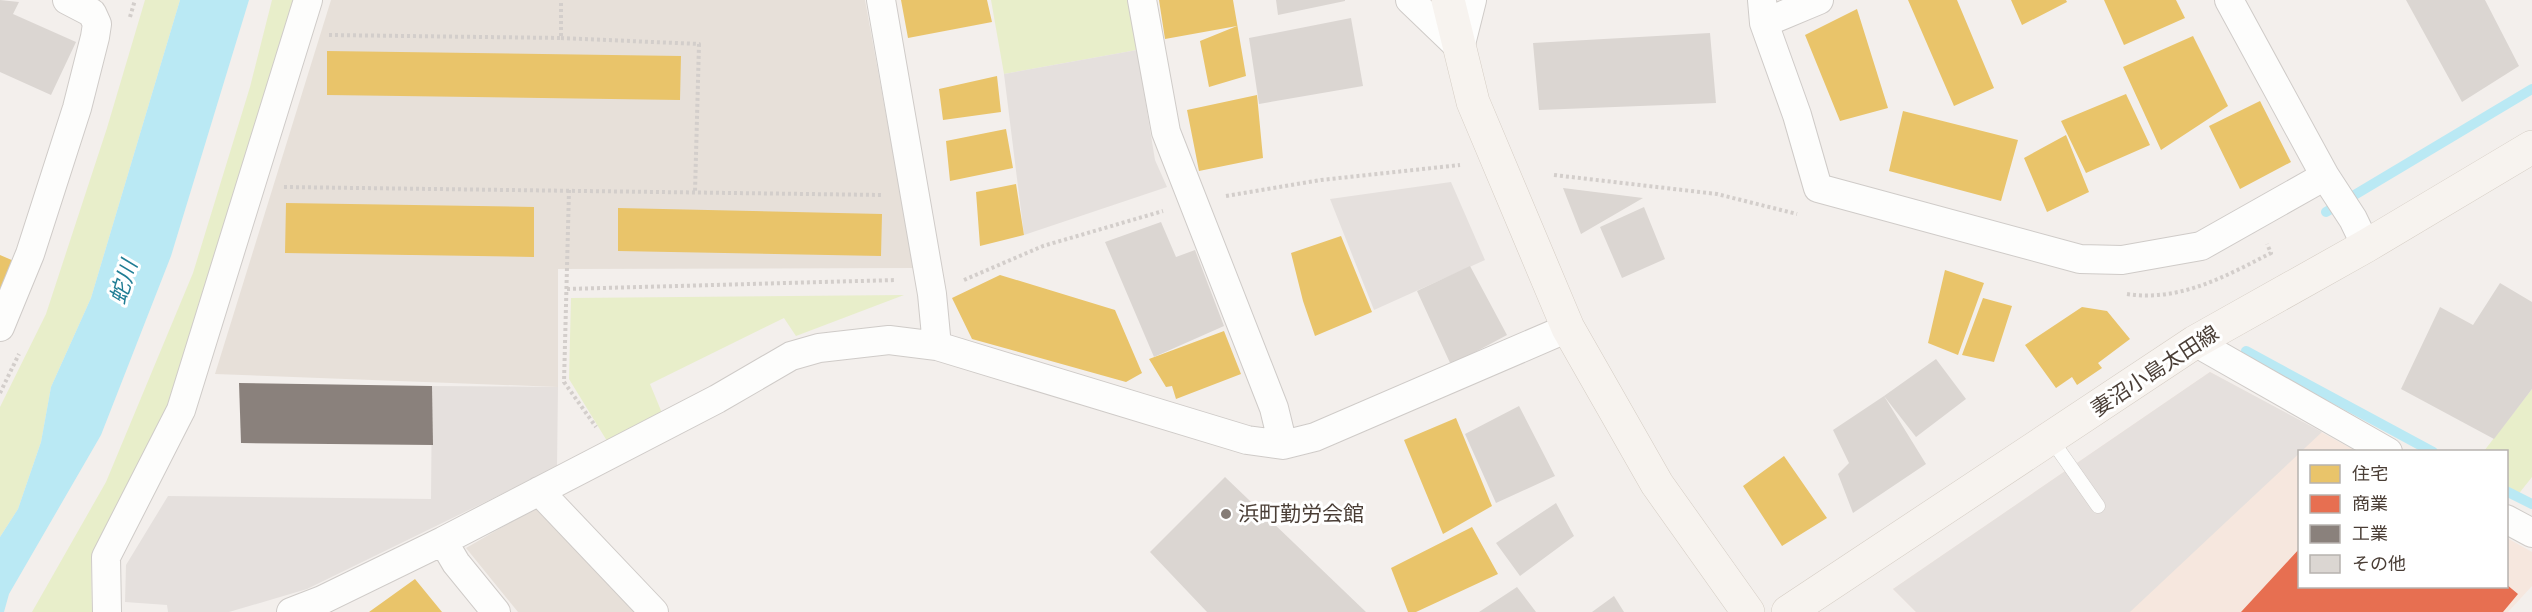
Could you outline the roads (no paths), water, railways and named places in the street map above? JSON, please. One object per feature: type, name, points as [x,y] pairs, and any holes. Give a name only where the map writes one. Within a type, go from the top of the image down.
[{"type":"main road","points":[[1448,0],[1473,102],[1568,328],[1658,484],[1748,612]]},
{"type":"main road","name":"妻沼小島太田線","points":[[1788,612],[2359,233],[2532,147]]},
{"type":"street","points":[[0,327],[30,254],[77,108],[95,37],[97,24],[92,13],[67,0]]},
{"type":"street","points":[[107,612],[106,557],[181,410],[308,0]]},
{"type":"street","points":[[881,0],[929,279],[937,346]]},
{"type":"street","points":[[1142,0],[1166,132],[1274,408],[1283,445]]},
{"type":"street","points":[[1410,0],[1460,48],[1472,0]]},
{"type":"street","points":[[1819,0],[1763,11],[1818,188],[2080,259],[2122,260],[2201,246],[2330,184]]},
{"type":"street","points":[[2229,0],[2359,233]]},
{"type":"street","points":[[291,612],[322,600],[443,541],[717,399],[791,356],[819,348],[889,340],[937,346],[1247,440],[1283,445],[1315,437],[1568,328]]},
{"type":"street","points":[[2195,342],[2384,450]]},
{"type":"street","points":[[539,491],[654,612]]},
{"type":"street","points":[[2508,520],[2532,533]]},
{"type":"street","points":[[443,541],[456,563],[496,612]]},
{"type":"lane","points":[[2050,439],[2098,506]]},
{"type":"water","name":"蛇川","points":[[180,0],[249,0],[171,256],[101,435],[9,594],[4,612],[0,612],[0,537],[18,509],[41,442],[51,387],[91,298]]},
{"type":"waterway","points":[[2326,212],[2532,89]]},
{"type":"waterway","points":[[2246,351],[2429,450]]},
{"type":"waterway","points":[[2508,492],[2532,504]]},
{"type":"place","name":"浜町勤労会館","points":[[1226,514]]}]
